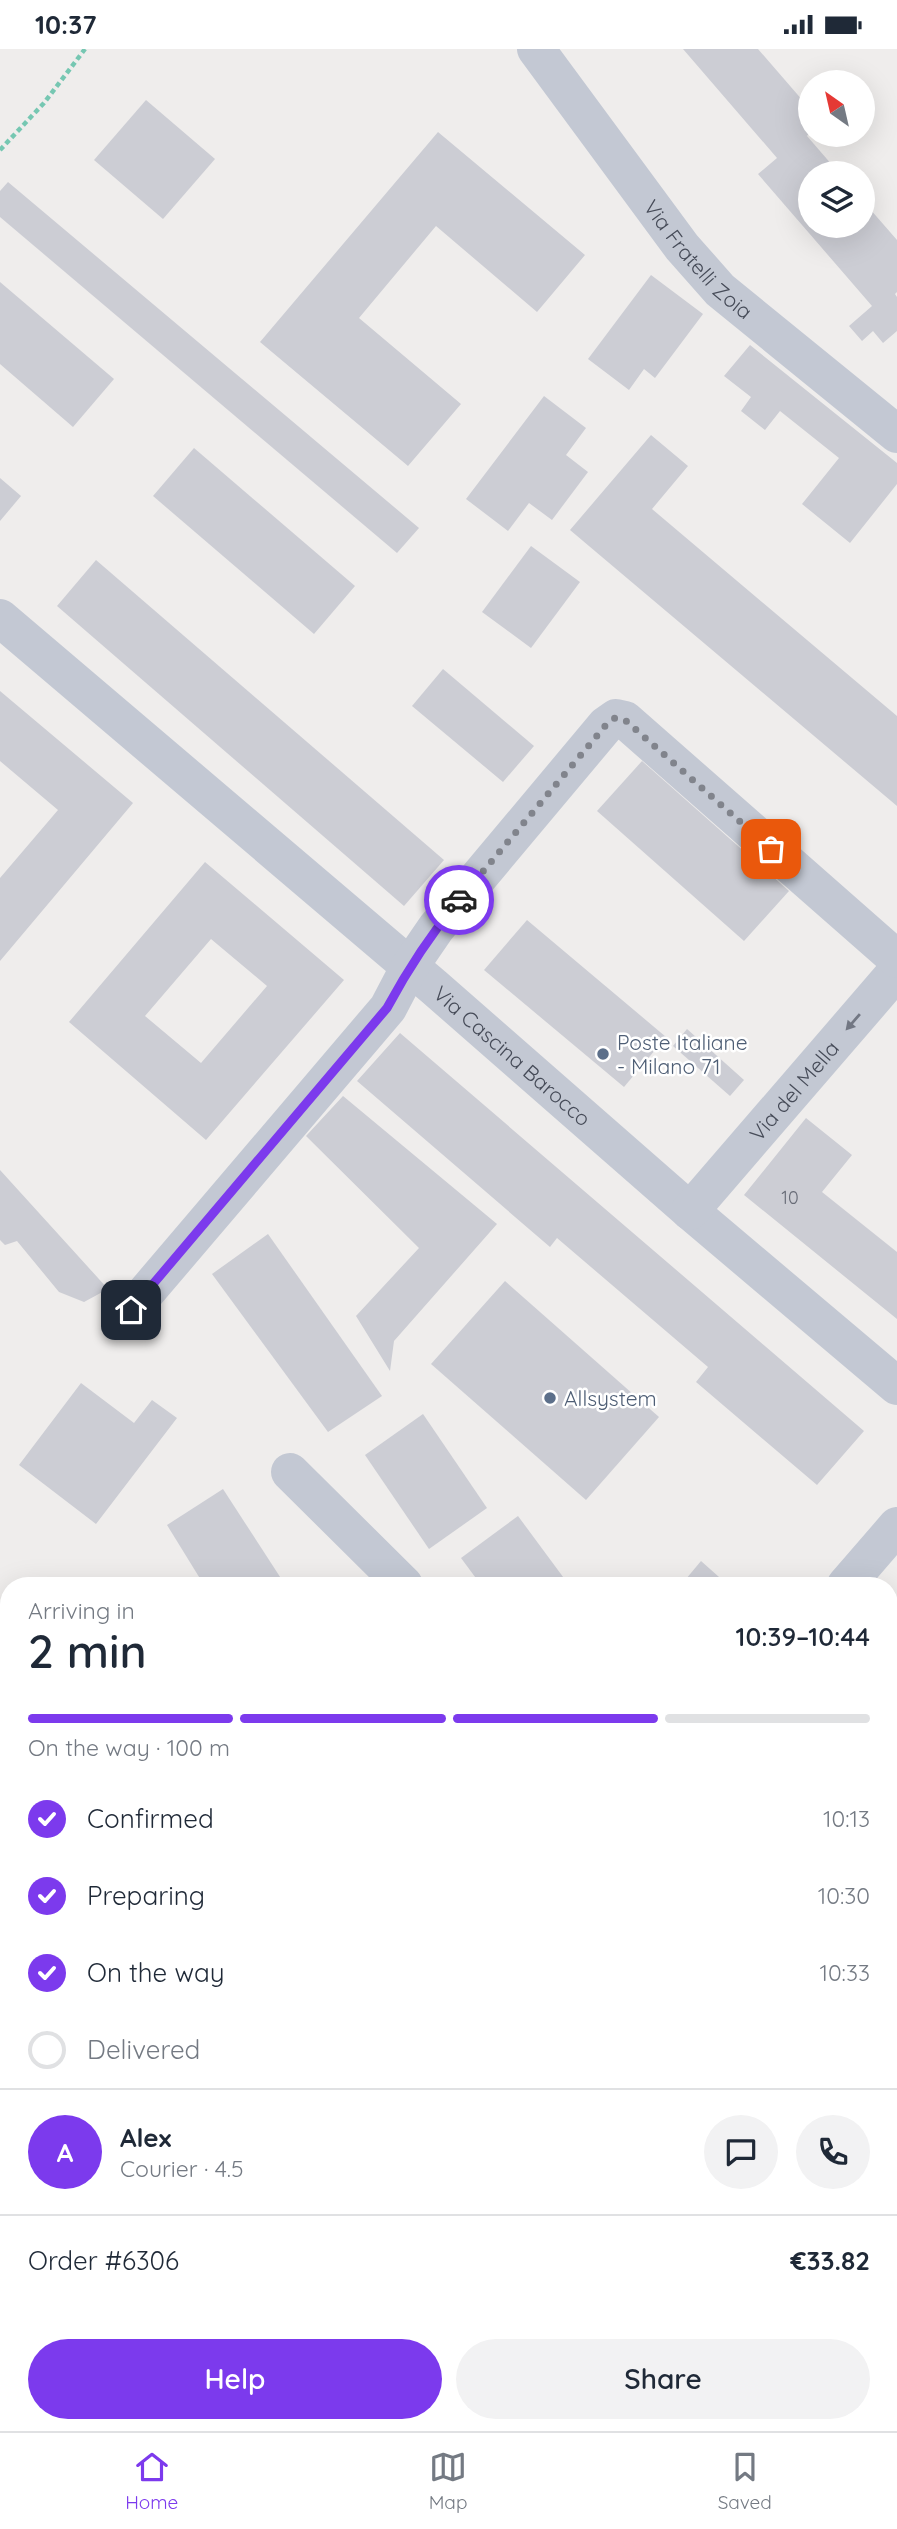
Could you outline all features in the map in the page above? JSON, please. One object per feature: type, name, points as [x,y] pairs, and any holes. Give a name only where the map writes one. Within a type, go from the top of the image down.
[{"type":"street","name":"Via Fratelli Zoia","points":[[537,49],[682,247],[720,290],[897,434]]},
{"type":"street","name":"Via Cascina Barocco","points":[[0,618],[410,966],[690,1211],[897,1385]]},
{"type":"street","points":[[131,1310],[387,1008],[410,966],[436,928],[606,725],[615,718],[625,720],[897,960]]},
{"type":"street","name":"Via del Mella","points":[[690,1211],[897,971]]},
{"type":"street","points":[[290,1472],[396,1577]]},
{"type":"street","points":[[853,1577],[897,1526]]},
{"type":"path","points":[[0,150],[44,103],[85,49]]},
{"type":"building","points":[[683,49],[758,49],[798,95],[798,147],[817,147],[829,161],[798,161],[798,220],[758,174],[777,158]]},
{"type":"building","points":[[146,100],[215,159],[163,219],[94,160]]},
{"type":"building","points":[[438,132],[585,255],[537,312],[436,226],[359,318],[461,404],[408,466],[260,342]]},
{"type":"building","points":[[8,182],[419,528],[397,553],[0,217],[0,191]]},
{"type":"building","points":[[875,215],[897,240],[897,331],[883,343],[873,331],[862,341],[849,326],[872,306],[813,238],[875,238]]},
{"type":"building","points":[[651,275],[703,314],[655,378],[644,369],[629,390],[588,359]]},
{"type":"building","points":[[0,282],[114,379],[73,427],[0,364]]},
{"type":"building","points":[[750,345],[897,463],[897,484],[850,543],[802,504],[839,458],[780,411],[765,430],[741,411],[751,397],[724,376]]},
{"type":"building","points":[[544,396],[586,428],[566,455],[588,472],[552,520],[529,503],[508,531],[466,499]]},
{"type":"building","points":[[651,435],[688,466],[652,509],[897,716],[897,806],[570,530]]},
{"type":"building","points":[[194,448],[355,586],[314,634],[153,496]]},
{"type":"building","points":[[0,478],[21,496],[0,521]]},
{"type":"building","points":[[531,546],[580,582],[531,648],[482,612]]},
{"type":"building","points":[[96,560],[444,860],[404,906],[57,606]]},
{"type":"building","points":[[443,669],[534,746],[503,782],[412,706]]},
{"type":"building","points":[[0,691],[133,803],[0,961],[0,878],[58,810],[0,761]]},
{"type":"building","points":[[642,761],[789,891],[744,941],[597,811]]},
{"type":"building","points":[[205,862],[344,980],[206,1140],[69,1022]],"holes":[[[211,939],[267,986],[201,1063],[145,1016]]]},
{"type":"building","points":[[527,920],[666,1037],[624,1087],[484,970]]},
{"type":"building","points":[[687,1029],[744,1080],[730,1096],[673,1046]]},
{"type":"building","points":[[400,1033],[864,1431],[817,1485],[696,1382],[708,1367],[557,1238],[550,1247],[357,1081]]},
{"type":"building","points":[[343,1096],[497,1224],[394,1341],[390,1371],[356,1316],[419,1248],[306,1136]]},
{"type":"building","points":[[806,1118],[852,1155],[822,1192],[897,1252],[897,1319],[744,1195]]},
{"type":"building","points":[[0,1170],[108,1289],[84,1302],[59,1292],[17,1241],[5,1245],[0,1240]]},
{"type":"building","points":[[268,1234],[382,1396],[328,1432],[212,1274]]},
{"type":"building","points":[[505,1281],[659,1417],[586,1500],[431,1364]]},
{"type":"building","points":[[81,1383],[134,1423],[152,1400],[177,1418],[96,1524],[19,1465]]},
{"type":"building","points":[[423,1414],[487,1508],[429,1549],[365,1455]]},
{"type":"building","points":[[223,1489],[280,1577],[199,1577],[167,1525]]},
{"type":"building","points":[[518,1516],[563,1577],[475,1577],[461,1558]]},
{"type":"building","points":[[701,1561],[719,1577],[688,1577]]},
{"type":"way so far","points":[[459,900],[606,725],[615,718],[625,720],[771,849]]},
{"type":"place","name":"Poste Italiane - Milano 71","points":[[603,1054]]},
{"type":"place","name":"Allsystem","points":[[550,1398]]},
{"type":"route","points":[[131,1310],[387,1008],[410,966],[459,900]]}]
